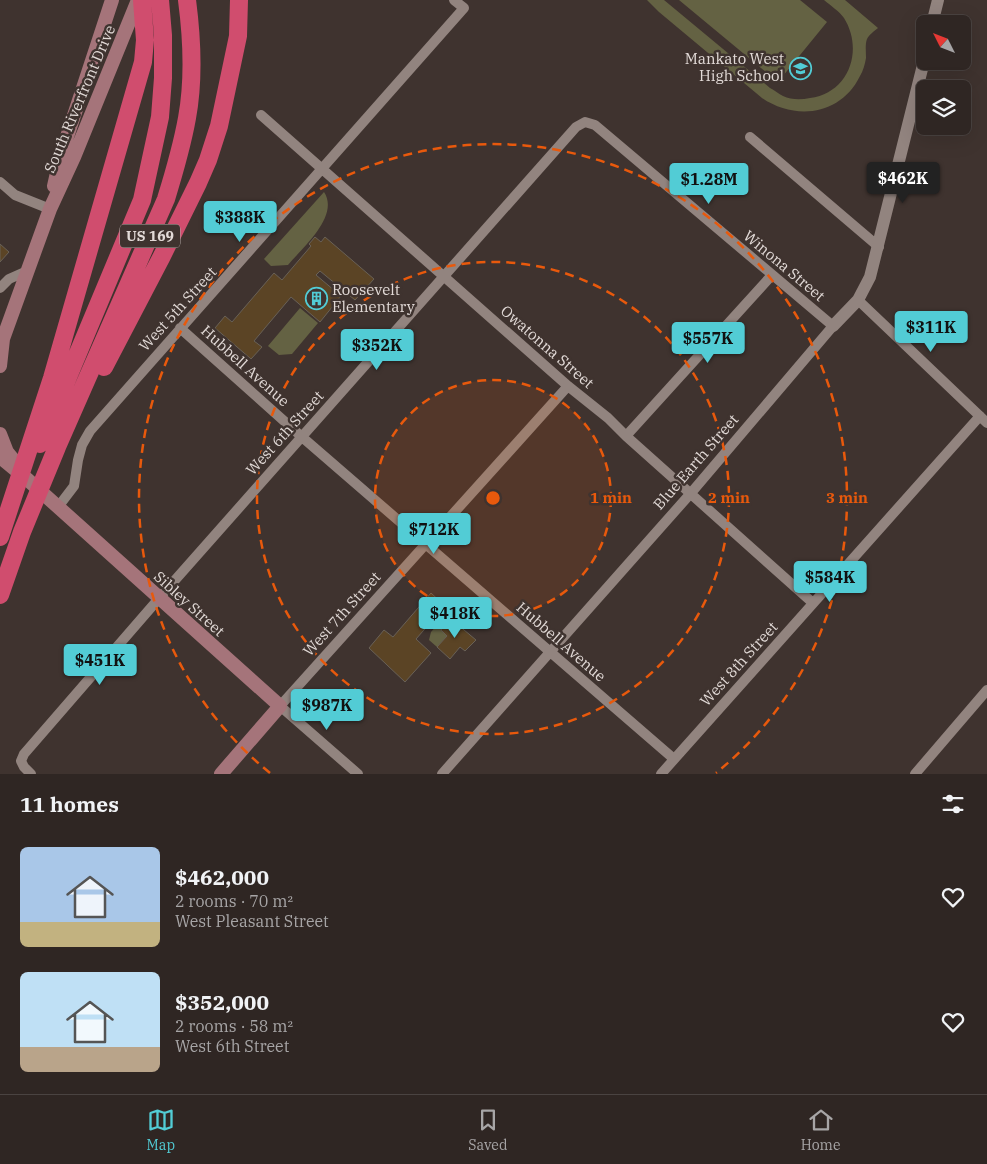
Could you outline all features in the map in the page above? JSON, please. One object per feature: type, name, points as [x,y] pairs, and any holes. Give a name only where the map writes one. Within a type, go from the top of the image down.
[{"type":"highway","points":[[45,447],[66,332],[143,62],[145,40],[142,0]]},
{"type":"highway","name":"US 169","points":[[45,447],[159,216],[179,157],[188,116],[192,79],[188,0]]},
{"type":"highway","points":[[0,537],[7,518],[45,447],[90,394],[198,184],[219,126],[238,36],[239,0]]},
{"type":"highway","name":"US 169","points":[[0,595],[22,532],[45,447],[142,200],[160,117],[163,78],[163,35],[160,3]]},
{"type":"main road","name":"South Riverfront Drive","points":[[50,209],[61,155],[112,0]]},
{"type":"main road","name":"South Riverfront Drive","points":[[0,366],[2,342],[50,209],[74,157],[138,0]]},
{"type":"main road","points":[[0,434],[7,452],[28,480]]},
{"type":"main road","name":"Sibley Street","points":[[0,457],[280,706]]},
{"type":"main road","name":"West 7th Street","points":[[221,774],[280,706]]},
{"type":"street","name":"West 5th Street","points":[[58,507],[74,486],[82,445],[90,431],[464,8],[454,0]]},
{"type":"street","points":[[934,15],[938,0]]},
{"type":"street","points":[[833,326],[858,300],[870,277],[922,70]]},
{"type":"street","name":"Owatonna Street","points":[[261,115],[568,386],[608,418],[813,603]]},
{"type":"street","name":"Winona Street","points":[[576,127],[585,122],[595,125],[833,326]]},
{"type":"street","name":"West 6th Street","points":[[32,774],[24,767],[21,761],[24,754],[159,598],[576,127]]},
{"type":"street","points":[[750,137],[879,247]]},
{"type":"street","points":[[0,182],[15,196],[50,209]]},
{"type":"street","points":[[0,288],[9,279],[27,271]]},
{"type":"street","points":[[626,436],[772,275]]},
{"type":"street","points":[[858,300],[983,420]]},
{"type":"street","name":"Blue Earth Street","points":[[442,774],[691,493],[833,326]]},
{"type":"street","name":"Hubbell Avenue","points":[[180,328],[302,437],[674,760]]},
{"type":"street","name":"West 7th Street","points":[[280,706],[427,545],[568,386]]},
{"type":"street","name":"West 8th Street","points":[[661,774],[813,603],[983,420]]},
{"type":"street","points":[[915,774],[987,690]]},
{"type":"street","name":"Sibley Street","points":[[280,706],[358,774]]},
{"type":"shaded area","points":[[647,0],[664,0],[770,88],[783,96],[793,99],[807,99],[835,88],[849,68],[853,43],[850,30],[842,15],[824,0],[845,0],[878,28],[867,39],[864,67],[852,89],[830,106],[817,110],[789,110],[762,98]]},
{"type":"shaded area","points":[[679,0],[800,0],[827,22],[778,82]]},
{"type":"shaded area","points":[[324,192],[328,201],[327,211],[310,241],[288,265],[271,266],[264,259]]},
{"type":"shaded area","points":[[300,308],[318,323],[292,354],[279,355],[268,346]]},
{"type":"shaded area","points":[[460,603],[466,604],[476,613],[462,628],[451,619],[441,630],[447,636],[437,647],[429,640],[431,632],[450,610],[451,606]]},
{"type":"building","name":"Roosevelt Elementary","points":[[315,237],[321,242],[325,237],[374,279],[355,300],[320,271],[316,275],[341,296],[320,322],[291,297],[254,341],[262,347],[251,359],[215,328],[225,316],[232,322],[274,273],[282,280],[311,246],[309,244]]},
{"type":"building","points":[[0,244],[9,252],[0,262]]},
{"type":"building","points":[[431,593],[445,606],[416,639],[431,653],[405,682],[369,648],[384,630],[393,637]]},
{"type":"building","points":[[451,619],[476,640],[465,651],[460,647],[450,659],[437,647],[447,636],[441,630]]},
{"type":"place","name":"Mankato West High School","points":[[800,68]]},
{"type":"place","name":"Roosevelt Elementary","points":[[316,299]]}]
